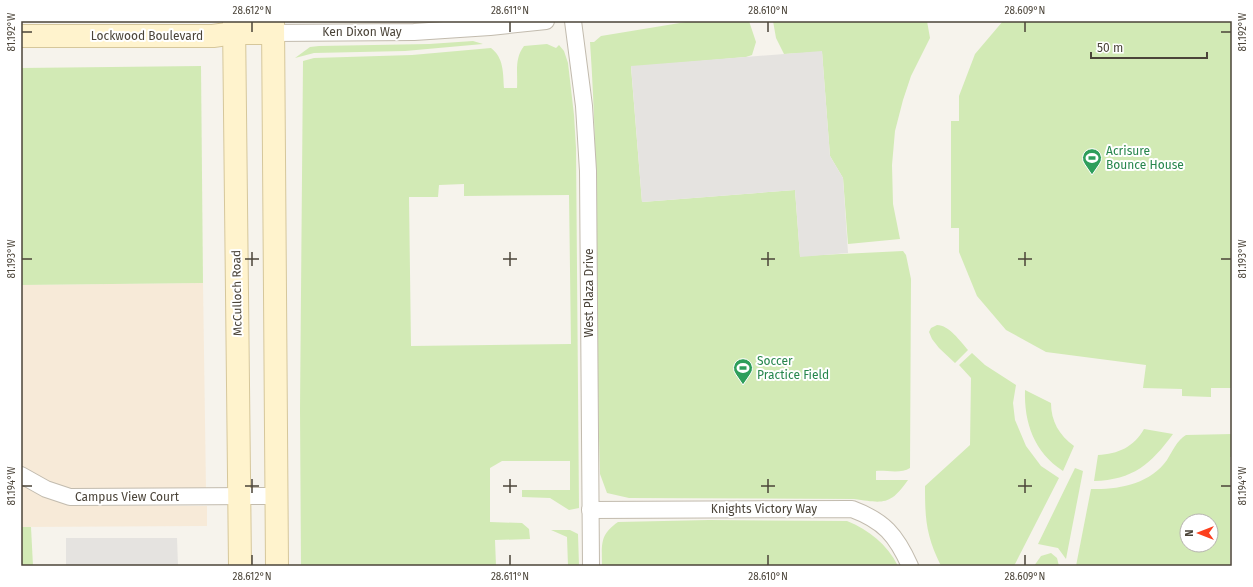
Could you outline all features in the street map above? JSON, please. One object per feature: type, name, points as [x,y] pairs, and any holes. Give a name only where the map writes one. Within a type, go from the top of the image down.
[{"type":"main road","name":"Lockwood Boulevard","points":[[21,36],[212,36],[234,27],[273,27]]},
{"type":"main road","name":"McCulloch Road","points":[[234,27],[240,566]]},
{"type":"main road","points":[[273,27],[276,566]]},
{"type":"street","name":"Ken Dixon Way","points":[[273,27],[414,32],[490,27],[546,21]]},
{"type":"street","name":"West Plaza Drive","points":[[573,21],[584,106],[588,171],[591,566]]},
{"type":"street","name":"Campus View Court","points":[[21,474],[46,489],[70,497],[276,496]]},
{"type":"street","name":"Knights Victory Way","points":[[590,510],[852,509],[868,515],[887,528],[901,545],[910,566]]},
{"type":"shaded area","points":[[822,51],[830,156],[843,178],[848,253],[800,257],[795,190],[642,202],[631,66]]},
{"type":"shaded area","points":[[203,283],[206,490],[72,489],[50,482],[21,465],[21,285]]},
{"type":"shaded area","points":[[21,485],[43,497],[67,504],[86,506],[207,506],[207,526],[21,527]]},
{"type":"shaded area","points":[[66,538],[177,538],[178,566],[66,566]]},
{"type":"green space","points":[[692,21],[749,21],[756,42],[752,55],[746,57],[631,67],[642,202],[795,190],[800,256],[903,251],[906,255],[911,279],[910,468],[902,471],[876,471],[876,480],[908,480],[896,494],[885,501],[879,502],[854,499],[629,498],[607,493],[600,474],[595,150],[590,42],[594,42],[601,36]]},
{"type":"green space","points":[[773,21],[927,21],[930,38],[911,76],[895,131],[892,165],[893,204],[900,239],[848,244],[843,178],[830,156],[822,52],[784,54],[776,38]]},
{"type":"green space","name":"Acrisure Bounce House","points":[[1003,21],[1232,21],[1232,388],[1211,388],[1211,397],[1182,396],[1182,389],[1143,388],[1146,365],[1046,352],[1006,330],[977,296],[959,252],[959,228],[951,228],[951,121],[959,121],[959,96],[975,54]]},
{"type":"green space","points":[[473,41],[483,44],[405,51],[314,53],[295,58],[310,47],[319,46],[429,44]]},
{"type":"green space","points":[[547,44],[556,48],[559,45],[564,51],[568,63],[576,148],[579,508],[569,510],[550,498],[522,497],[522,490],[570,490],[570,461],[502,461],[490,468],[490,522],[522,523],[529,529],[530,539],[495,540],[496,566],[301,566],[300,410],[303,61],[314,58],[412,55],[491,48],[501,61],[504,88],[517,88],[517,66],[519,56],[524,46]],"holes":[[[464,184],[464,196],[569,195],[571,344],[411,346],[409,197],[438,197],[439,185]]]},
{"type":"green space","points":[[201,66],[203,283],[21,285],[21,68]]},
{"type":"green space","points":[[937,325],[950,331],[968,350],[955,363],[932,339],[929,332],[931,328]]},
{"type":"green space","points":[[972,353],[985,365],[1016,385],[1013,403],[1015,420],[1026,446],[1041,466],[1059,478],[1014,566],[941,566],[932,545],[927,527],[925,486],[970,445],[971,378],[959,365]]},
{"type":"green space","points":[[1025,390],[1051,403],[1054,422],[1064,437],[1074,446],[1063,471],[1045,455],[1033,436],[1026,414]]},
{"type":"green space","points":[[1144,429],[1173,434],[1149,462],[1130,474],[1108,480],[1094,481],[1098,455],[1112,453],[1125,448],[1135,441]]},
{"type":"green space","points":[[1232,434],[1232,457],[1230,457],[1230,566],[1076,566],[1091,489],[1122,487],[1143,480],[1152,475],[1167,460],[1177,443],[1186,435]]},
{"type":"green space","points":[[1075,468],[1083,471],[1066,559],[1058,548],[1038,544]]},
{"type":"green space","points":[[709,520],[847,521],[870,533],[883,544],[894,558],[898,566],[602,566],[603,541],[607,531],[618,522]]},
{"type":"green space","points":[[21,527],[31,527],[33,566],[21,566]]},
{"type":"green space","points":[[551,530],[570,530],[578,534],[579,566],[568,566],[567,537]]},
{"type":"green space","points":[[1051,553],[1057,558],[1059,566],[1034,566],[1041,556]]},
{"type":"place","name":"Acrisure Bounce House","points":[[1092,175]]},
{"type":"place","name":"Soccer Practice Field","points":[[743,385]]}]
